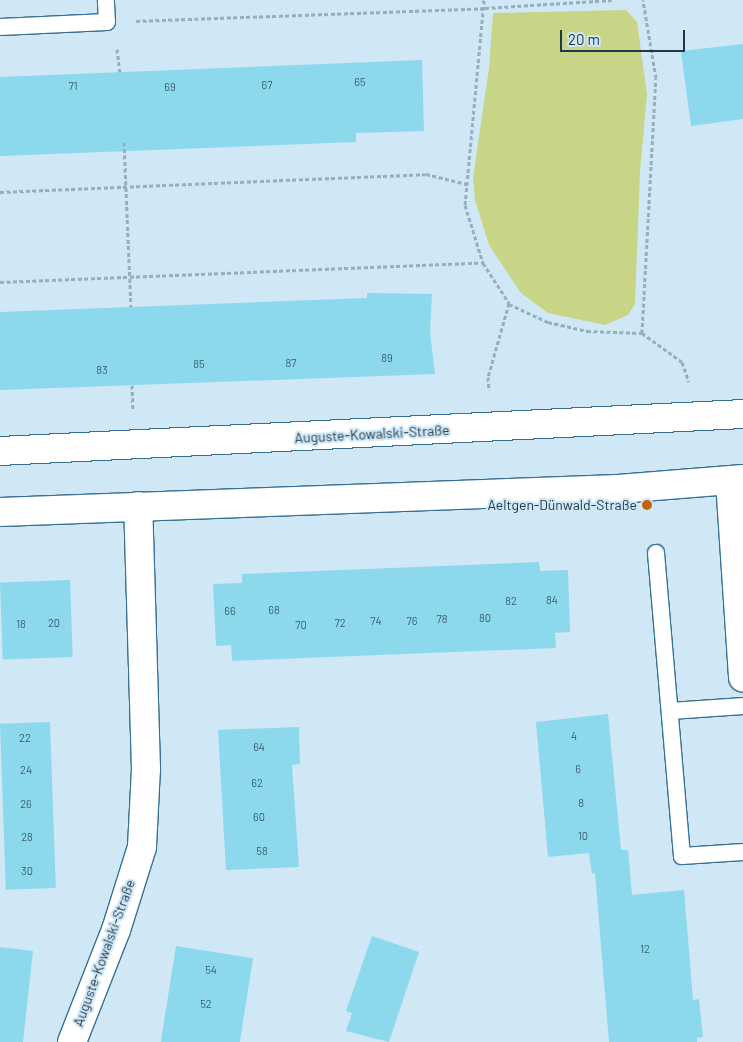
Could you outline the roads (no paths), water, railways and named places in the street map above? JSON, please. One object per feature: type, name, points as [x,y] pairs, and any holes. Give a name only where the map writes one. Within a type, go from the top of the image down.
[{"type":"street","name":"Auguste-Kowalski-Straße","points":[[0,451],[743,414]]},
{"type":"street","points":[[0,512],[618,489],[736,480],[743,678]]},
{"type":"street","name":"Auguste-Kowalski-Straße","points":[[72,1042],[116,930],[142,847],[146,768],[138,506]]},
{"type":"lane","points":[[0,27],[107,22],[106,0]]},
{"type":"lane","points":[[656,553],[682,856],[743,852]]},
{"type":"lane","points":[[671,711],[743,706]]},
{"type":"place","name":"Aeltgen-Dünwald-Straße","points":[[647,505]]}]
